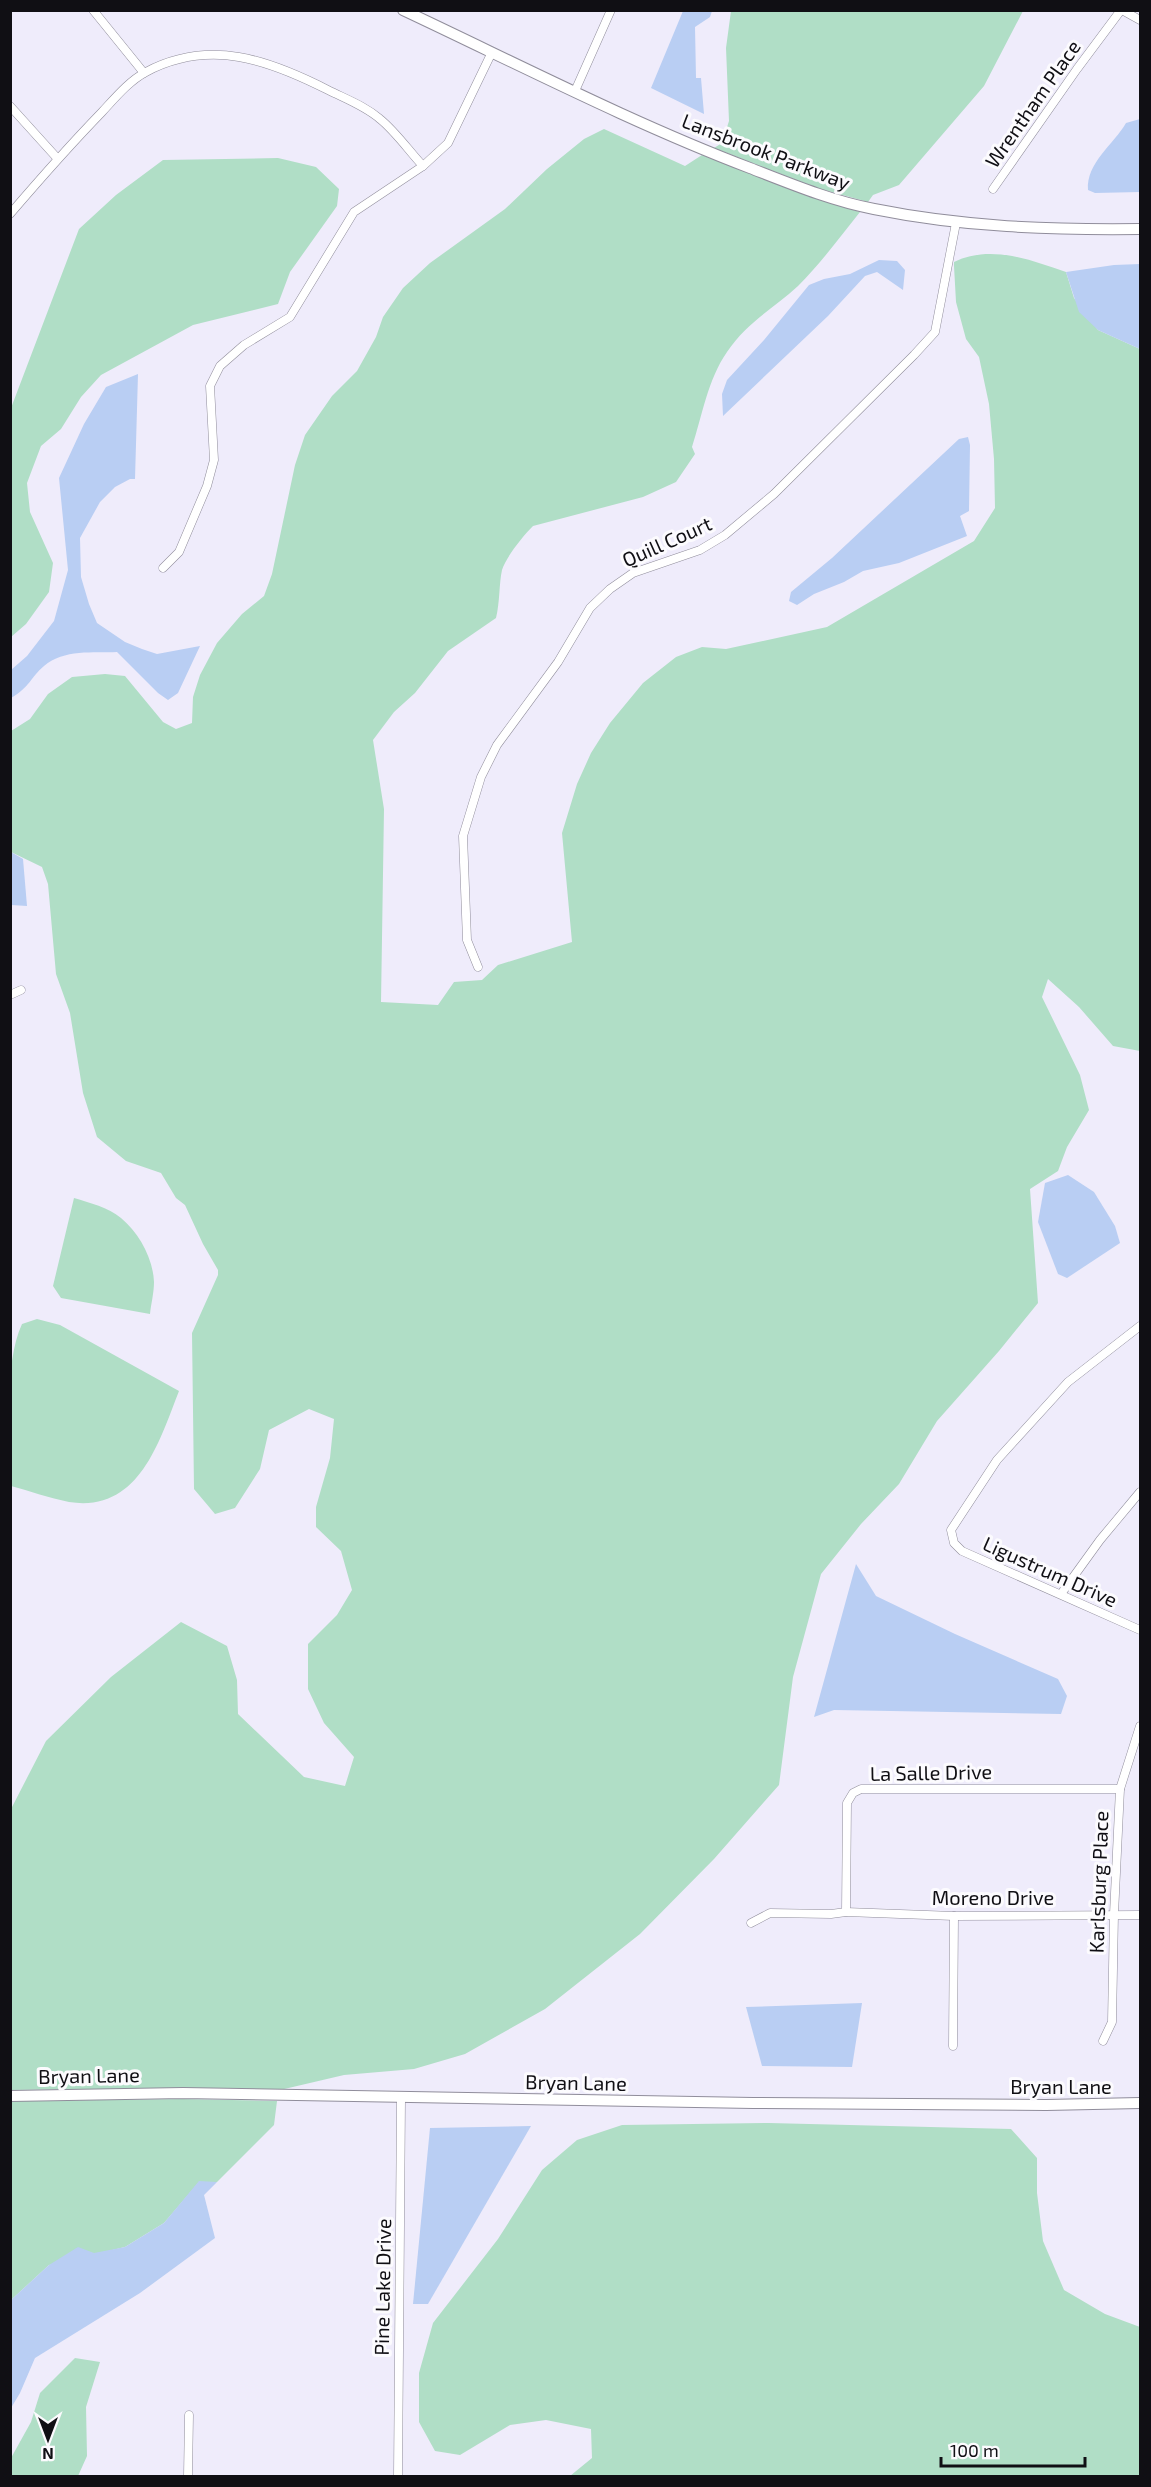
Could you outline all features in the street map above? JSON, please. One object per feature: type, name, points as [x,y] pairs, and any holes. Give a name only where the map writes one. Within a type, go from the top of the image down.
[{"type":"street","points":[[93,10],[144,73]]},
{"type":"street","name":"Lansbrook Parkway","points":[[404,10],[694,147],[815,193],[873,209],[956,223],[1064,229],[1140,229]]},
{"type":"street","points":[[575,91],[611,10]]},
{"type":"street","points":[[1122,10],[1140,20]]},
{"type":"street","name":"Wrentham Place","points":[[993,189],[1077,69],[1122,10]]},
{"type":"street","points":[[163,568],[179,552],[207,486],[214,460],[210,386],[220,366],[244,345],[290,317],[354,212],[423,166],[448,143],[492,52]]},
{"type":"street","points":[[10,214],[57,158],[122,91],[144,73],[164,64],[196,55],[233,54],[268,63],[308,80],[381,119],[423,166]]},
{"type":"street","points":[[10,106],[57,158]]},
{"type":"street","name":"Quill Court","points":[[478,967],[467,939],[463,837],[481,777],[497,745],[558,662],[590,608],[610,589],[633,573],[700,550],[725,535],[774,494],[935,332],[956,223]]},
{"type":"street","points":[[10,995],[21,990]]},
{"type":"street","name":"Ligustrum Drive","points":[[1140,1326],[1068,1382],[997,1460],[951,1530],[954,1543],[962,1551],[1140,1630]]},
{"type":"street","points":[[1061,1594],[1100,1540],[1140,1492]]},
{"type":"street","name":"Karlsburg Place","points":[[1103,2041],[1112,2022],[1120,1789],[1140,1726]]},
{"type":"street","name":"La Salle Drive","points":[[846,1912],[847,1803],[853,1793],[861,1789],[1120,1789]]},
{"type":"street","points":[[751,1923],[770,1913],[831,1914],[846,1912]]},
{"type":"street","name":"Moreno Drive","points":[[846,1912],[954,1916],[1140,1915]]},
{"type":"street","points":[[953,2046],[954,1916]]},
{"type":"street","name":"Bryan Lane","points":[[10,2096],[183,2094],[401,2099],[976,2105],[1140,2103]]},
{"type":"street","name":"Pine Lake Drive","points":[[398,2476],[401,2099]]},
{"type":"street","points":[[188,2476],[189,2415]]},
{"type":"green space","points":[[731,11],[1023,11],[984,86],[899,185],[873,195],[868,202],[817,188],[714,148],[722,143],[729,121],[726,48]]},
{"type":"green space","points":[[604,129],[685,166],[702,155],[814,198],[860,212],[798,286],[743,332],[727,352],[706,398],[692,447],[695,454],[676,482],[643,497],[533,526],[515,547],[504,565],[496,618],[448,651],[415,693],[394,712],[373,740],[384,809],[381,1002],[438,1005],[454,982],[482,980],[498,965],[572,942],[562,833],[577,784],[591,753],[610,723],[643,683],[676,657],[702,647],[726,649],[827,627],[974,541],[995,508],[994,459],[989,404],[979,357],[966,339],[956,302],[954,262],[982,254],[996,254],[1024,259],[1066,272],[1074,298],[1098,330],[1140,349],[1140,1051],[1113,1046],[1079,1007],[1048,979],[1042,997],[1080,1075],[1089,1110],[1067,1147],[1058,1171],[1030,1189],[1038,1303],[937,1421],[899,1484],[861,1524],[821,1574],[793,1677],[779,1785],[714,1859],[640,1934],[545,2009],[465,2054],[414,2069],[344,2075],[280,2090],[183,2088],[11,2090],[11,1809],[46,1741],[111,1677],[181,1622],[227,1646],[237,1680],[238,1714],[304,1777],[345,1786],[354,1757],[324,1723],[308,1689],[308,1644],[337,1615],[352,1590],[341,1551],[316,1527],[316,1507],[330,1458],[334,1419],[309,1409],[269,1430],[260,1469],[235,1508],[215,1514],[194,1489],[192,1333],[218,1275],[218,1270],[185,1205],[176,1198],[161,1173],[126,1161],[97,1137],[83,1093],[70,1013],[56,974],[48,884],[42,867],[11,852],[11,731],[30,719],[48,694],[72,677],[105,674],[125,676],[163,722],[176,729],[192,723],[193,697],[200,675],[217,643],[242,614],[264,596],[272,574],[295,465],[305,435],[332,396],[357,371],[376,337],[383,317],[403,288],[430,263],[505,209],[547,169],[584,139]]},
{"type":"green space","points":[[278,158],[316,167],[339,189],[337,206],[290,272],[278,304],[193,325],[101,375],[81,397],[61,429],[41,446],[27,483],[30,512],[53,563],[49,592],[26,624],[11,637],[11,408],[79,229],[116,195],[163,160]]},
{"type":"green space","points":[[74,1198],[116,1214],[128,1224],[139,1239],[148,1255],[153,1273],[154,1286],[150,1314],[61,1298],[53,1286]]},
{"type":"green space","points":[[37,1319],[60,1325],[179,1391],[154,1451],[143,1470],[129,1485],[113,1496],[93,1502],[69,1502],[11,1486],[9,1403],[12,1360],[22,1324]]},
{"type":"green space","points":[[183,2099],[277,2101],[274,2125],[217,2182],[199,2182],[164,2223],[125,2247],[49,2265],[11,2300],[11,2101]]},
{"type":"green space","points":[[769,2123],[1011,2129],[1037,2158],[1037,2193],[1043,2241],[1064,2290],[1105,2314],[1140,2327],[1140,2476],[570,2476],[592,2458],[591,2429],[546,2420],[510,2425],[460,2455],[435,2451],[419,2422],[419,2373],[433,2323],[498,2239],[542,2170],[577,2140],[622,2125]]},
{"type":"green space","points":[[75,2358],[100,2362],[86,2407],[87,2456],[78,2476],[11,2476],[11,2458],[31,2422],[40,2393]]},
{"type":"water","points":[[683,11],[712,11],[710,17],[695,27],[696,78],[701,78],[704,114],[651,88]]},
{"type":"water","points":[[1140,119],[1140,192],[1095,193],[1088,190],[1091,171],[1096,162],[1126,123]]},
{"type":"water","points":[[879,260],[897,261],[905,270],[903,290],[877,272],[865,276],[828,316],[723,416],[722,394],[727,380],[764,340],[809,285],[824,279],[850,274]]},
{"type":"water","points":[[1140,264],[1140,349],[1098,330],[1079,312],[1066,272],[1114,265]]},
{"type":"water","points":[[138,374],[135,479],[130,479],[115,487],[100,502],[80,538],[81,577],[97,623],[125,642],[157,654],[200,646],[178,693],[168,700],[117,652],[79,653],[60,657],[39,670],[22,690],[11,698],[11,670],[27,656],[54,621],[68,570],[59,478],[84,424],[106,387]]},
{"type":"water","points":[[968,437],[970,445],[969,511],[960,516],[967,536],[899,563],[863,571],[844,582],[814,594],[797,605],[789,601],[791,592],[832,558],[959,439]]},
{"type":"water","points":[[11,852],[23,859],[27,906],[11,905]]},
{"type":"water","points":[[1068,1175],[1094,1192],[1115,1226],[1120,1243],[1067,1278],[1058,1274],[1038,1222],[1045,1183]]},
{"type":"water","points":[[856,1564],[876,1596],[1058,1679],[1067,1696],[1061,1714],[834,1710],[814,1717]]},
{"type":"water","points":[[862,2003],[852,2067],[762,2066],[746,2007]]},
{"type":"water","points":[[531,2126],[428,2304],[413,2304],[430,2128]]},
{"type":"water","points":[[199,2181],[217,2182],[204,2195],[215,2238],[140,2293],[35,2358],[11,2408],[11,2300],[49,2265],[78,2247],[94,2253],[125,2247],[164,2223]]}]
